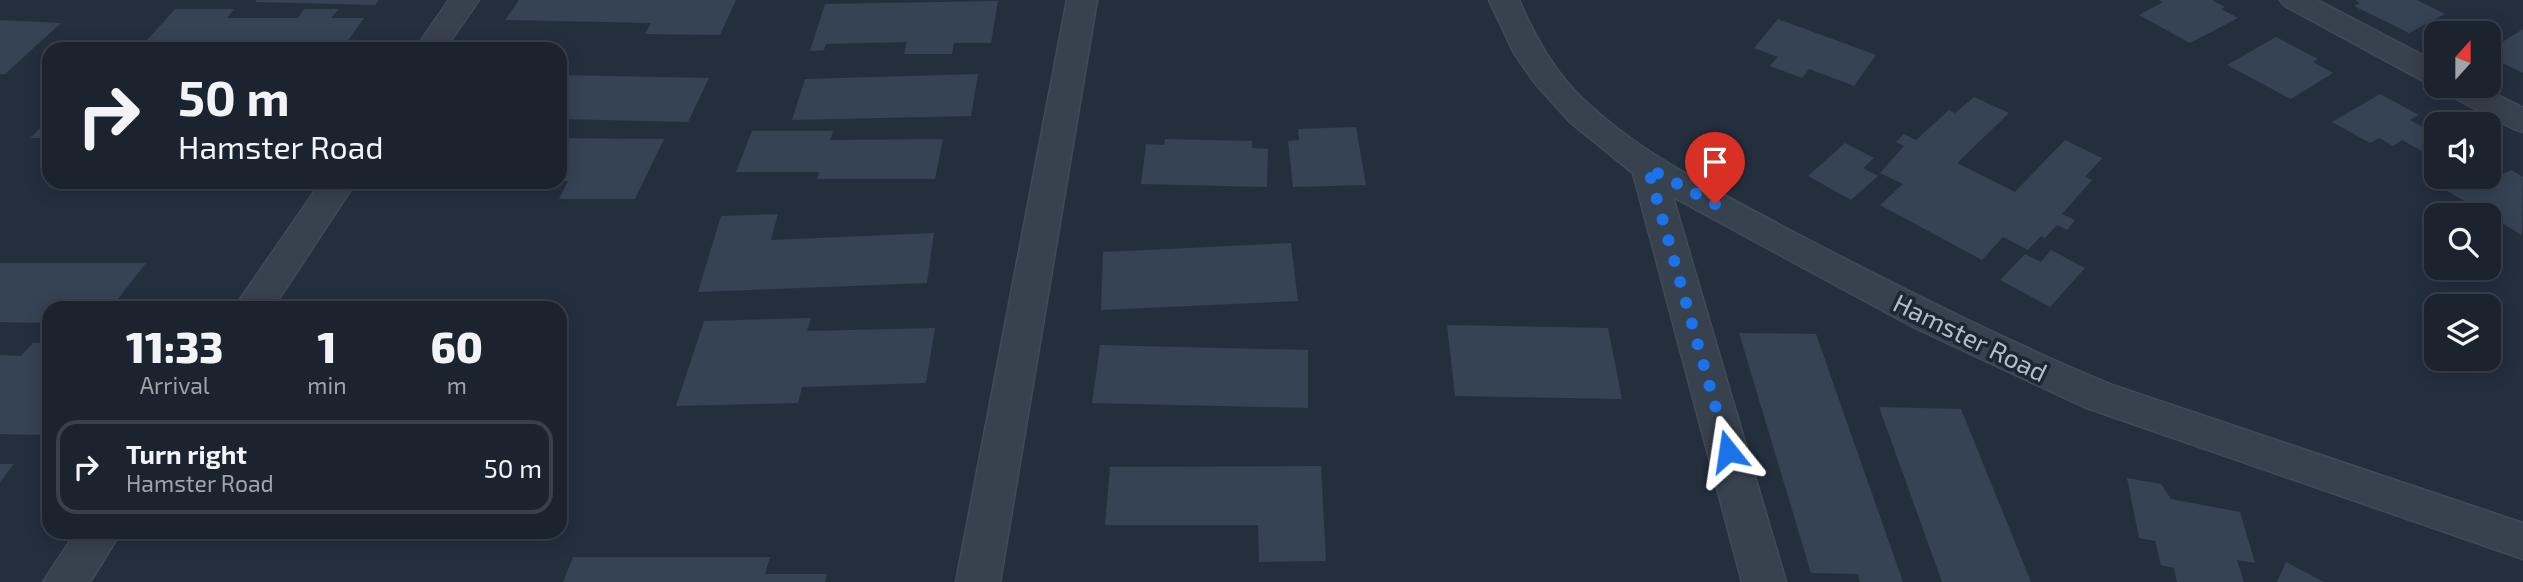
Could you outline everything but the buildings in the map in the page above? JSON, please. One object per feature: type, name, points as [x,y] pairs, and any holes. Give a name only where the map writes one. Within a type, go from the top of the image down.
[{"type":"street","points":[[435,42],[464,0]]},
{"type":"street","points":[[978,582],[1082,0]]},
{"type":"street","name":"Hamster Road","points":[[1504,0],[1520,37],[1563,100],[1612,142],[1648,168],[1934,323],[2036,371],[2182,427],[2523,541]]},
{"type":"street","points":[[2295,0],[2424,69]]},
{"type":"street","points":[[2479,98],[2523,121]]},
{"type":"street","points":[[1648,168],[1764,582]]},
{"type":"street","points":[[258,301],[334,189]]},
{"type":"street","points":[[65,582],[95,539]]},
{"type":"route","points":[[1715,204],[1648,168],[1728,451]]}]
